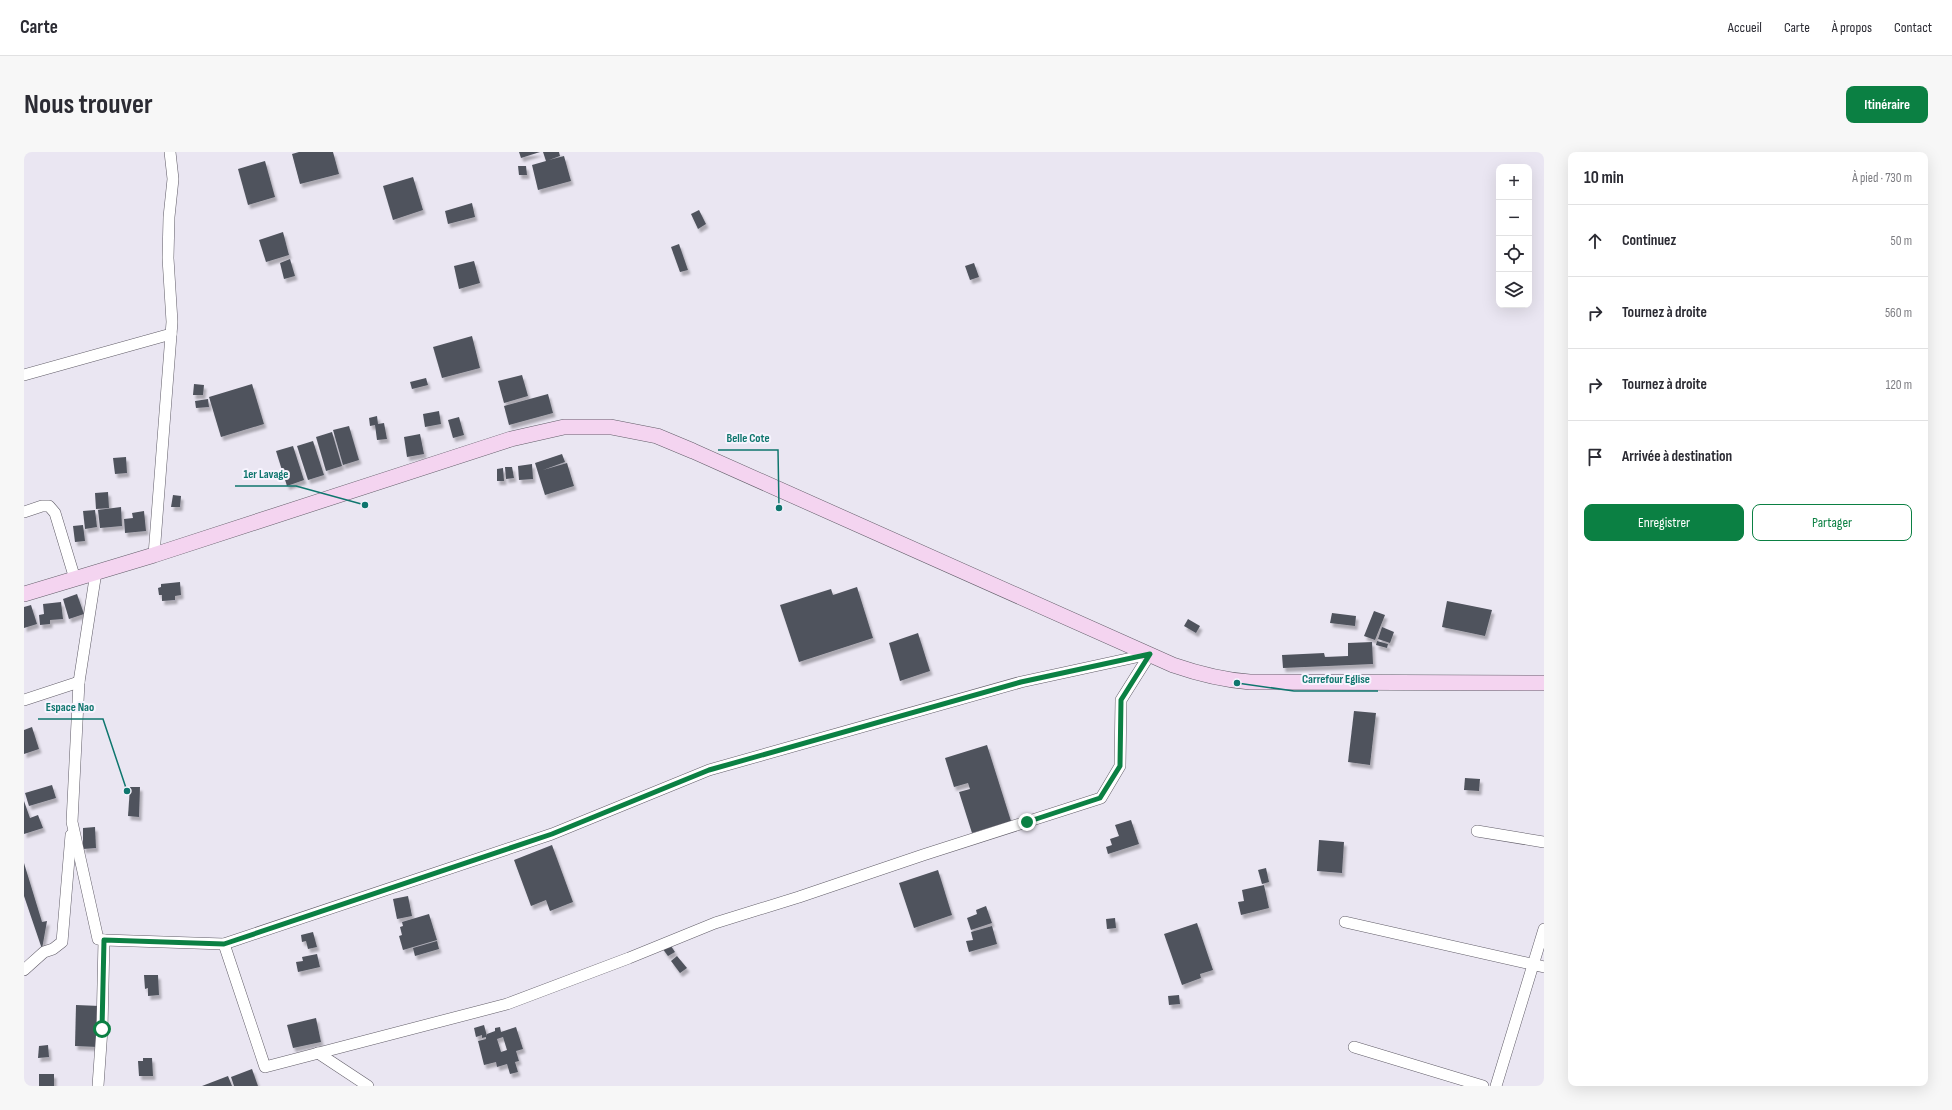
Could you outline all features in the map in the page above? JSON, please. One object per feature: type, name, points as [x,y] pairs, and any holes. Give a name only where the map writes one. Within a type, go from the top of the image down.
[{"type":"street","points":[[154,555],[172,334],[168,231],[173,179],[170,152]]},
{"type":"street","points":[[24,375],[172,334]]},
{"type":"street","points":[[24,594],[154,555],[511,439],[564,427],[611,427],[656,436],[693,451],[1150,654],[1203,676],[1226,680],[1544,682]]},
{"type":"street","points":[[24,512],[42,506],[49,506],[54,513],[75,579]]},
{"type":"street","points":[[24,970],[44,952],[53,949],[62,942],[72,822],[79,682],[96,572]]},
{"type":"street","points":[[72,822],[98,939],[224,944],[552,834],[709,770],[1021,682],[1150,654]]},
{"type":"street","points":[[224,944],[266,1066],[508,1004],[629,958],[715,923],[799,897],[1100,798],[1120,766],[1121,700],[1150,654]]},
{"type":"street","points":[[24,700],[79,682]]},
{"type":"street","points":[[1477,831],[1544,842]]},
{"type":"street","points":[[1345,922],[1539,966]]},
{"type":"street","points":[[1496,1086],[1539,966],[1544,929]]},
{"type":"street","points":[[98,1086],[102,1029],[104,940]]},
{"type":"street","points":[[1354,1048],[1483,1086]]},
{"type":"street","points":[[318,1053],[368,1086]]},
{"type":"building","points":[[299,152],[333,152],[339,174],[300,184],[292,154]]},
{"type":"building","points":[[519,152],[540,152],[521,158]]},
{"type":"building","points":[[543,152],[559,152],[560,156],[549,160],[564,156],[571,181],[538,190],[532,165],[546,161]]},
{"type":"building","points":[[265,161],[275,197],[248,205],[238,169]]},
{"type":"building","points":[[518,166],[526,166],[527,175],[519,175]]},
{"type":"building","points":[[413,177],[423,210],[393,220],[383,186]]},
{"type":"building","points":[[472,203],[475,217],[448,224],[445,211]]},
{"type":"building","points":[[699,210],[706,224],[698,229],[691,214]]},
{"type":"building","points":[[283,232],[289,255],[266,262],[259,240]]},
{"type":"building","points":[[679,244],[688,270],[680,272],[671,247]]},
{"type":"building","points":[[290,259],[295,276],[284,279],[280,263]]},
{"type":"building","points":[[474,261],[480,283],[459,289],[454,266]]},
{"type":"building","points":[[974,263],[979,277],[970,280],[965,266]]},
{"type":"building","points":[[472,336],[480,368],[442,378],[433,347]]},
{"type":"building","points":[[522,375],[528,396],[504,403],[498,381]]},
{"type":"building","points":[[426,378],[428,385],[412,389],[410,382]]},
{"type":"building","points":[[194,384],[204,385],[203,395],[193,395]]},
{"type":"building","points":[[252,384],[264,424],[221,437],[209,397]]},
{"type":"building","points":[[548,394],[553,413],[509,425],[504,406]]},
{"type":"building","points":[[208,399],[209,407],[196,408],[195,401]]},
{"type":"building","points":[[439,411],[441,424],[425,427],[423,414]]},
{"type":"building","points":[[377,416],[378,424],[384,423],[387,439],[377,440],[375,425],[370,426],[369,418]]},
{"type":"building","points":[[459,417],[464,435],[453,438],[448,420]]},
{"type":"building","points":[[349,426],[359,460],[343,465],[333,430]]},
{"type":"building","points":[[332,432],[342,466],[326,471],[316,437]]},
{"type":"building","points":[[420,434],[424,454],[407,457],[404,437]]},
{"type":"building","points":[[313,441],[324,475],[308,480],[297,446]]},
{"type":"building","points":[[293,446],[304,480],[287,486],[276,451]]},
{"type":"building","points":[[562,454],[565,462],[543,470],[567,463],[574,486],[545,495],[535,463]]},
{"type":"building","points":[[126,457],[127,473],[115,474],[113,458]]},
{"type":"building","points":[[532,464],[533,479],[519,480],[518,466]]},
{"type":"building","points":[[505,467],[512,467],[514,478],[506,479]]},
{"type":"building","points":[[503,468],[504,481],[497,481],[497,469]]},
{"type":"building","points":[[108,492],[109,508],[96,509],[95,493]]},
{"type":"building","points":[[173,495],[181,496],[180,507],[171,507]]},
{"type":"building","points":[[121,507],[122,526],[100,528],[98,510]]},
{"type":"building","points":[[95,510],[97,527],[85,529],[83,511]]},
{"type":"building","points":[[144,511],[146,531],[125,533],[124,519],[133,518],[132,513]]},
{"type":"building","points":[[83,525],[85,541],[75,542],[73,526]]},
{"type":"building","points":[[180,582],[181,595],[175,596],[175,600],[162,601],[162,595],[159,595],[158,588],[161,587],[161,584]]},
{"type":"building","points":[[857,587],[873,638],[799,662],[780,605],[831,589],[833,595]]},
{"type":"building","points":[[77,594],[84,614],[69,619],[63,599]]},
{"type":"building","points":[[1447,601],[1492,610],[1485,636],[1442,627]]},
{"type":"building","points":[[61,602],[63,619],[50,620],[50,624],[40,625],[39,615],[44,614],[43,604]]},
{"type":"building","points":[[31,605],[37,624],[24,628],[24,607]]},
{"type":"building","points":[[1374,611],[1385,615],[1375,640],[1364,636]]},
{"type":"building","points":[[1332,613],[1356,616],[1355,626],[1330,623]]},
{"type":"building","points":[[1188,619],[1200,626],[1196,633],[1184,626]]},
{"type":"building","points":[[1382,627],[1394,632],[1390,643],[1378,639]]},
{"type":"building","points":[[918,633],[930,671],[900,681],[889,643]]},
{"type":"building","points":[[1377,641],[1388,644],[1387,648],[1376,645]]},
{"type":"building","points":[[1372,642],[1373,664],[1283,668],[1282,655],[1324,653],[1325,657],[1348,656],[1348,643]]},
{"type":"building","points":[[1354,711],[1376,713],[1370,765],[1348,762]]},
{"type":"building","points":[[32,727],[39,749],[24,754],[24,730]]},
{"type":"building","points":[[987,745],[1011,821],[972,833],[959,792],[970,789],[968,783],[954,787],[945,758]]},
{"type":"building","points":[[1465,778],[1480,779],[1479,791],[1464,790]]},
{"type":"building","points":[[52,785],[56,798],[29,806],[25,793]]},
{"type":"building","points":[[130,787],[140,787],[139,817],[128,816]]},
{"type":"building","points":[[24,801],[30,818],[38,815],[43,828],[24,834]]},
{"type":"building","points":[[1131,820],[1139,844],[1108,854],[1106,847],[1112,845],[1110,839],[1119,836],[1115,825]]},
{"type":"building","points":[[95,827],[96,848],[83,849],[83,828]]},
{"type":"building","points":[[1319,840],[1344,842],[1342,873],[1317,871]]},
{"type":"building","points":[[552,845],[573,902],[550,911],[546,900],[531,906],[514,860]]},
{"type":"building","points":[[24,863],[42,922],[47,921],[42,949],[24,896]]},
{"type":"building","points":[[1266,868],[1269,882],[1262,884],[1258,870]]},
{"type":"building","points":[[938,870],[952,915],[914,928],[899,883]]},
{"type":"building","points":[[1264,885],[1269,908],[1241,915],[1238,902],[1244,901],[1242,890]]},
{"type":"building","points":[[408,896],[412,916],[397,919],[393,899]]},
{"type":"building","points":[[986,906],[992,923],[971,930],[967,918],[977,914],[976,910]]},
{"type":"building","points":[[429,914],[437,940],[403,950],[399,936],[402,935],[400,927],[403,926],[402,922]]},
{"type":"building","points":[[1115,918],[1116,928],[1107,929],[1106,919]]},
{"type":"building","points":[[1197,923],[1213,970],[1200,974],[1201,978],[1182,985],[1164,934]]},
{"type":"building","points":[[992,926],[997,944],[969,952],[966,941],[973,940],[971,932]]},
{"type":"building","points":[[313,932],[317,947],[308,949],[306,941],[302,942],[301,935]]},
{"type":"building","points":[[437,941],[439,949],[415,956],[413,948]]},
{"type":"building","points":[[669,943],[675,952],[668,956],[662,948]]},
{"type":"building","points":[[317,954],[320,967],[298,972],[296,962],[303,961],[302,957]]},
{"type":"building","points":[[677,956],[687,968],[680,973],[671,961]]},
{"type":"building","points":[[144,975],[158,975],[159,995],[148,996],[148,988],[145,989]]},
{"type":"building","points":[[1179,995],[1180,1004],[1169,1005],[1168,996]]},
{"type":"building","points":[[76,1005],[100,1006],[98,1047],[75,1046]]},
{"type":"building","points":[[316,1018],[321,1042],[293,1048],[287,1025]]},
{"type":"building","points":[[484,1025],[487,1036],[487,1034],[495,1031],[495,1028],[500,1027],[501,1032],[516,1027],[523,1049],[516,1051],[519,1061],[515,1062],[518,1072],[510,1074],[507,1064],[497,1067],[496,1062],[484,1065],[478,1041],[486,1039],[486,1037],[482,1038],[482,1035],[476,1037],[474,1028]],"holes":[[[503,1037],[507,1050],[501,1052],[497,1039]]]},
{"type":"building","points":[[48,1045],[49,1057],[38,1058],[39,1046]]},
{"type":"building","points":[[143,1058],[152,1058],[153,1076],[139,1076],[138,1061],[143,1061]]},
{"type":"building","points":[[252,1069],[258,1086],[234,1086],[231,1077]]},
{"type":"building","points":[[39,1074],[54,1074],[54,1086],[39,1086]]},
{"type":"building","points":[[228,1076],[232,1086],[202,1086]]},
{"type":"place","name":"1er Lavage","points":[[365,505]]},
{"type":"place","name":"Belle Cote","points":[[779,508]]},
{"type":"place","name":"Carrefour Eglise","points":[[1237,683]]},
{"type":"place","name":"Espace Nao","points":[[127,791]]},
{"type":"route","points":[[102,1029],[104,940],[224,944],[552,834],[709,770],[1021,682],[1150,654],[1121,700],[1120,766],[1100,798],[1027,822]]}]
